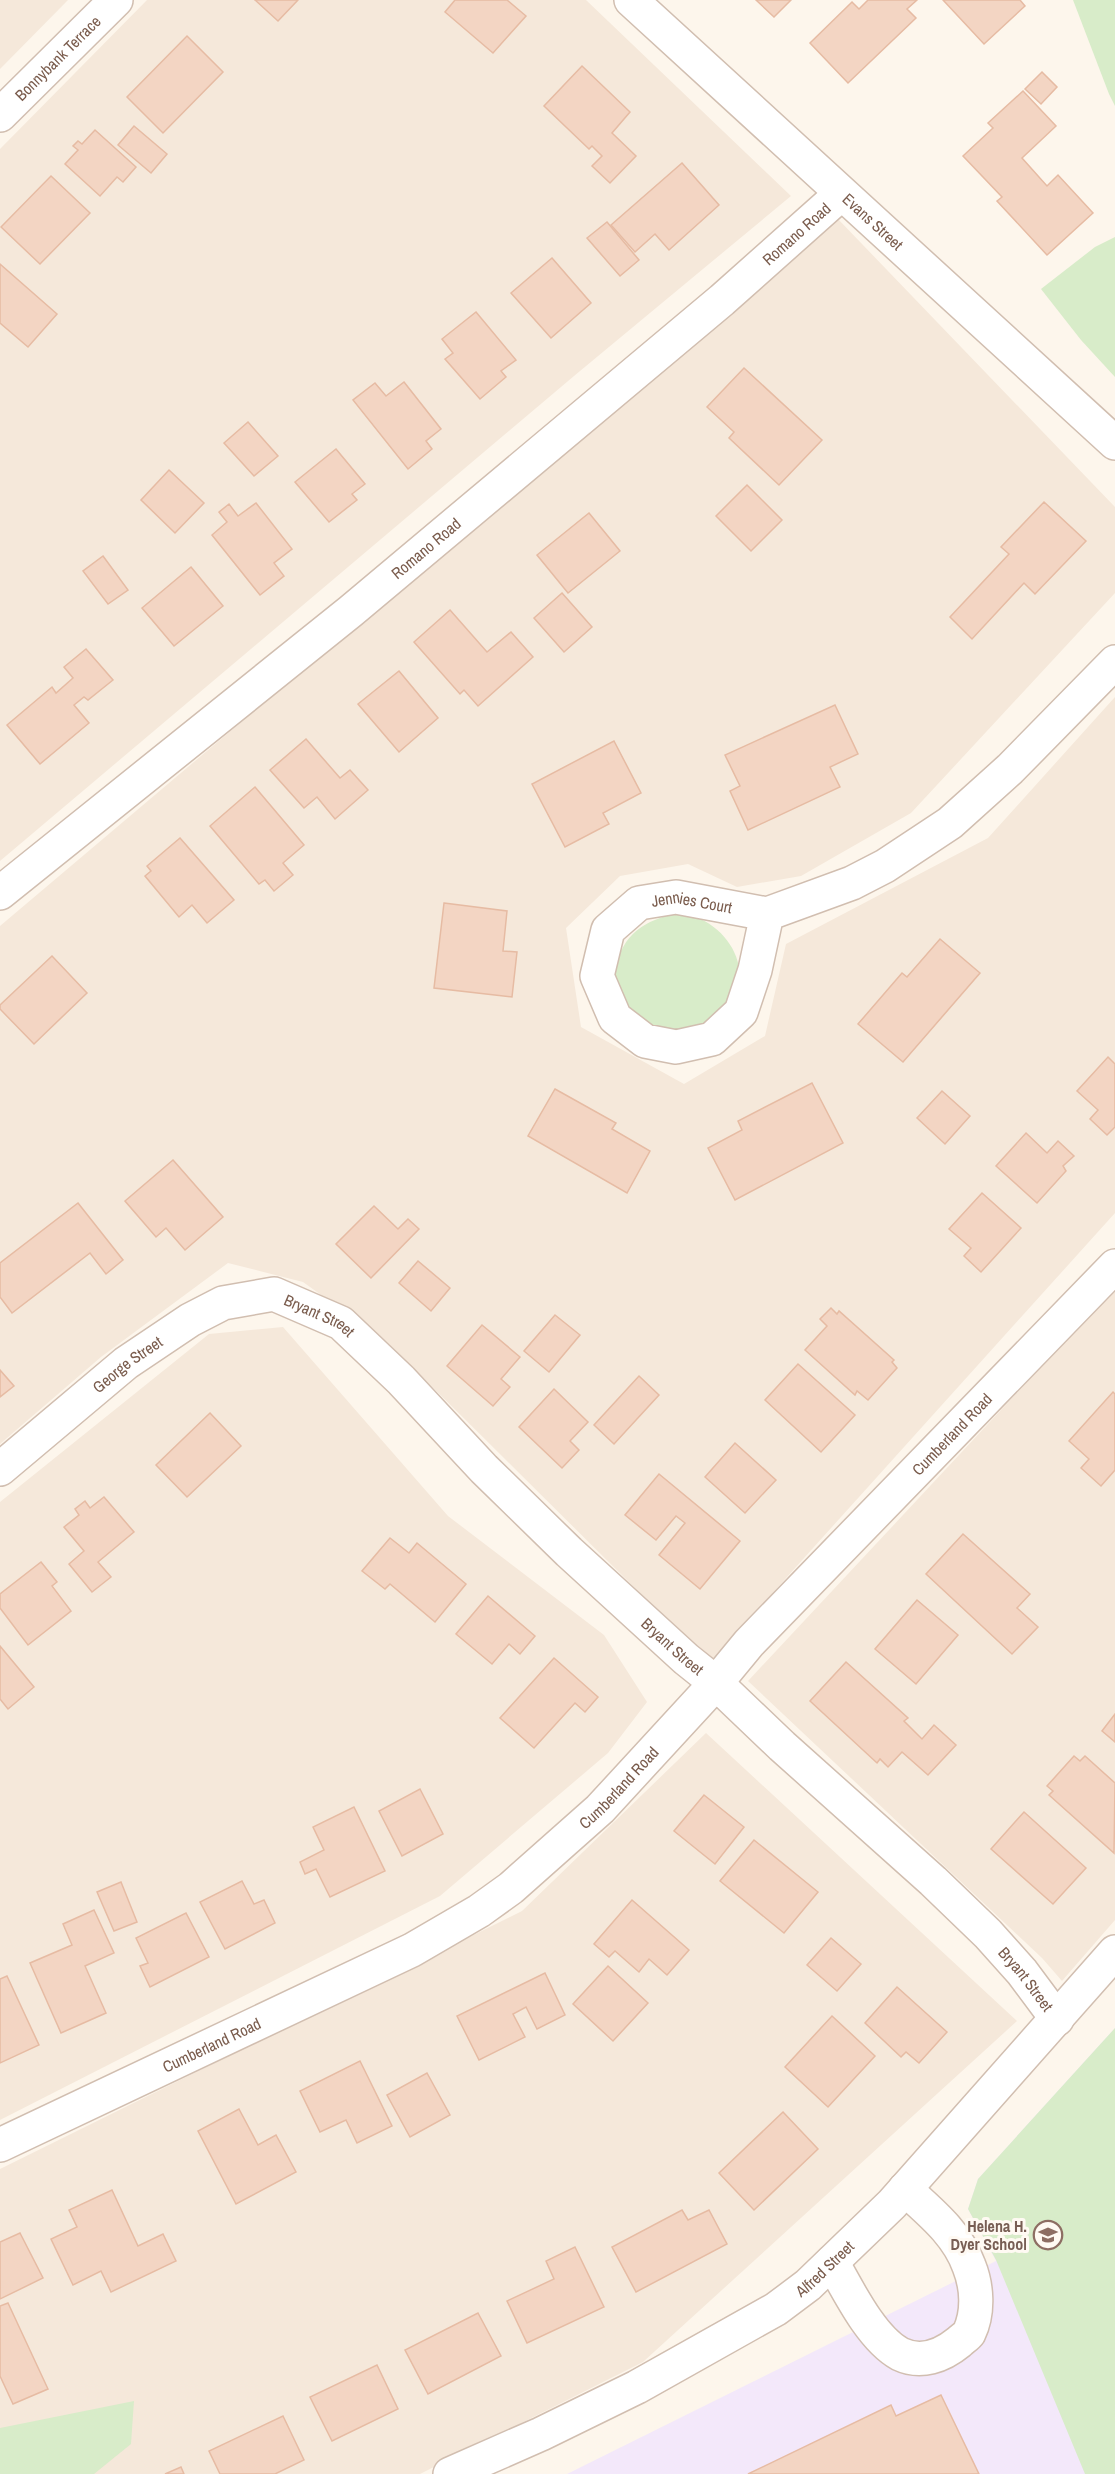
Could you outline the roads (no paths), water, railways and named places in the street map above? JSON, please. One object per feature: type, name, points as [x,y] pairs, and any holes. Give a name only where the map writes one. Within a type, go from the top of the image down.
[{"type":"street","name":"Bonnybank Terrace","points":[[0,115],[116,0]]},
{"type":"street","name":"Evans Street","points":[[631,0],[1115,442]]},
{"type":"street","name":"Romano Road","points":[[0,893],[351,611],[722,300],[841,194]]},
{"type":"street","name":"Jennies Court","points":[[766,914],[755,970],[741,1012],[712,1039],[676,1047],[645,1041],[615,1018],[597,976],[608,930],[639,903],[676,897],[766,914],[852,884],[885,866],[950,823],[1010,770],[1115,662]]},
{"type":"street","name":"Cumberland Road","points":[[0,2145],[412,1950],[479,1911],[511,1888],[600,1809],[716,1683],[749,1643],[1115,1266]]},
{"type":"street","name":"Bryant Street","points":[[274,1294],[341,1323],[401,1380],[484,1469],[569,1552],[686,1659],[716,1683],[988,1934],[1022,1972],[1057,2019]]},
{"type":"street","name":"George Street","points":[[0,1469],[126,1363],[190,1320],[223,1303],[274,1294]]},
{"type":"street","name":"Alfred Street","points":[[450,2474],[541,2434],[670,2368],[776,2309],[808,2285],[905,2189],[1115,1952]]},
{"type":"street","points":[[832,2262],[871,2324],[898,2353],[912,2359],[930,2358],[948,2351],[968,2334],[976,2305],[975,2284],[969,2265],[945,2225],[905,2189]]},
{"type":"place","name":"Helena H. Dyer School","points":[[1048,2235]]}]
